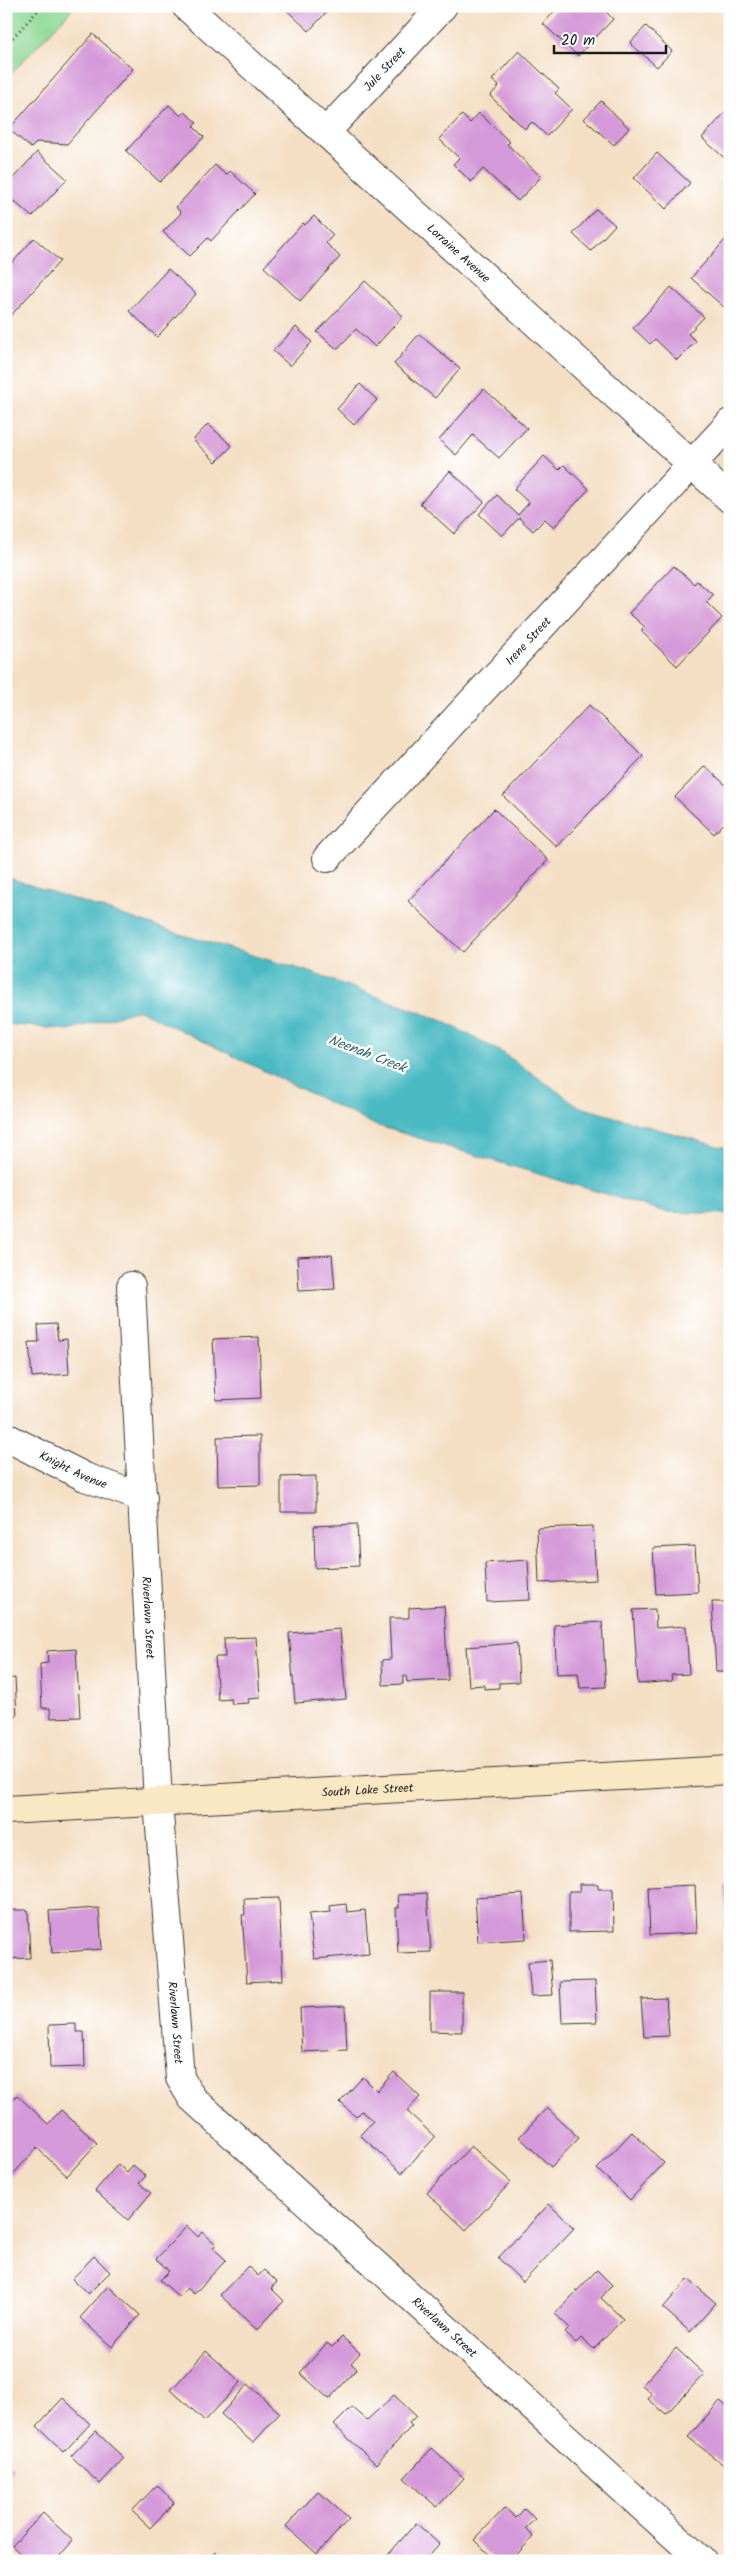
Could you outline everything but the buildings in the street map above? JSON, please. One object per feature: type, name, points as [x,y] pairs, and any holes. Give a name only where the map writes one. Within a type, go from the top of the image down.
[{"type":"street","name":"Lorraine Avenue","points":[[186,6],[730,499]]},
{"type":"street","name":"Jule Street","points":[[326,132],[442,6]]},
{"type":"street","name":"Irene Street","points":[[327,858],[730,423]]},
{"type":"street","name":"Riverlawn Street","points":[[131,1286],[158,1802],[177,2060],[180,2078],[192,2098],[702,2561]]},
{"type":"street","name":"Knight Avenue","points":[[6,1437],[84,1476],[143,1498]]},
{"type":"street","name":"South Lake Street","points":[[6,1810],[730,1770]]},
{"type":"path","points":[[6,45],[42,6]]},
{"type":"green space","points":[[6,6],[75,6],[6,79]]},
{"type":"water","name":"Neenah Creek","points":[[6,877],[180,934],[307,971],[441,1020],[503,1053],[580,1107],[721,1147],[730,1146],[730,1214],[665,1212],[375,1125],[139,1010],[68,1030],[6,1024]]}]
